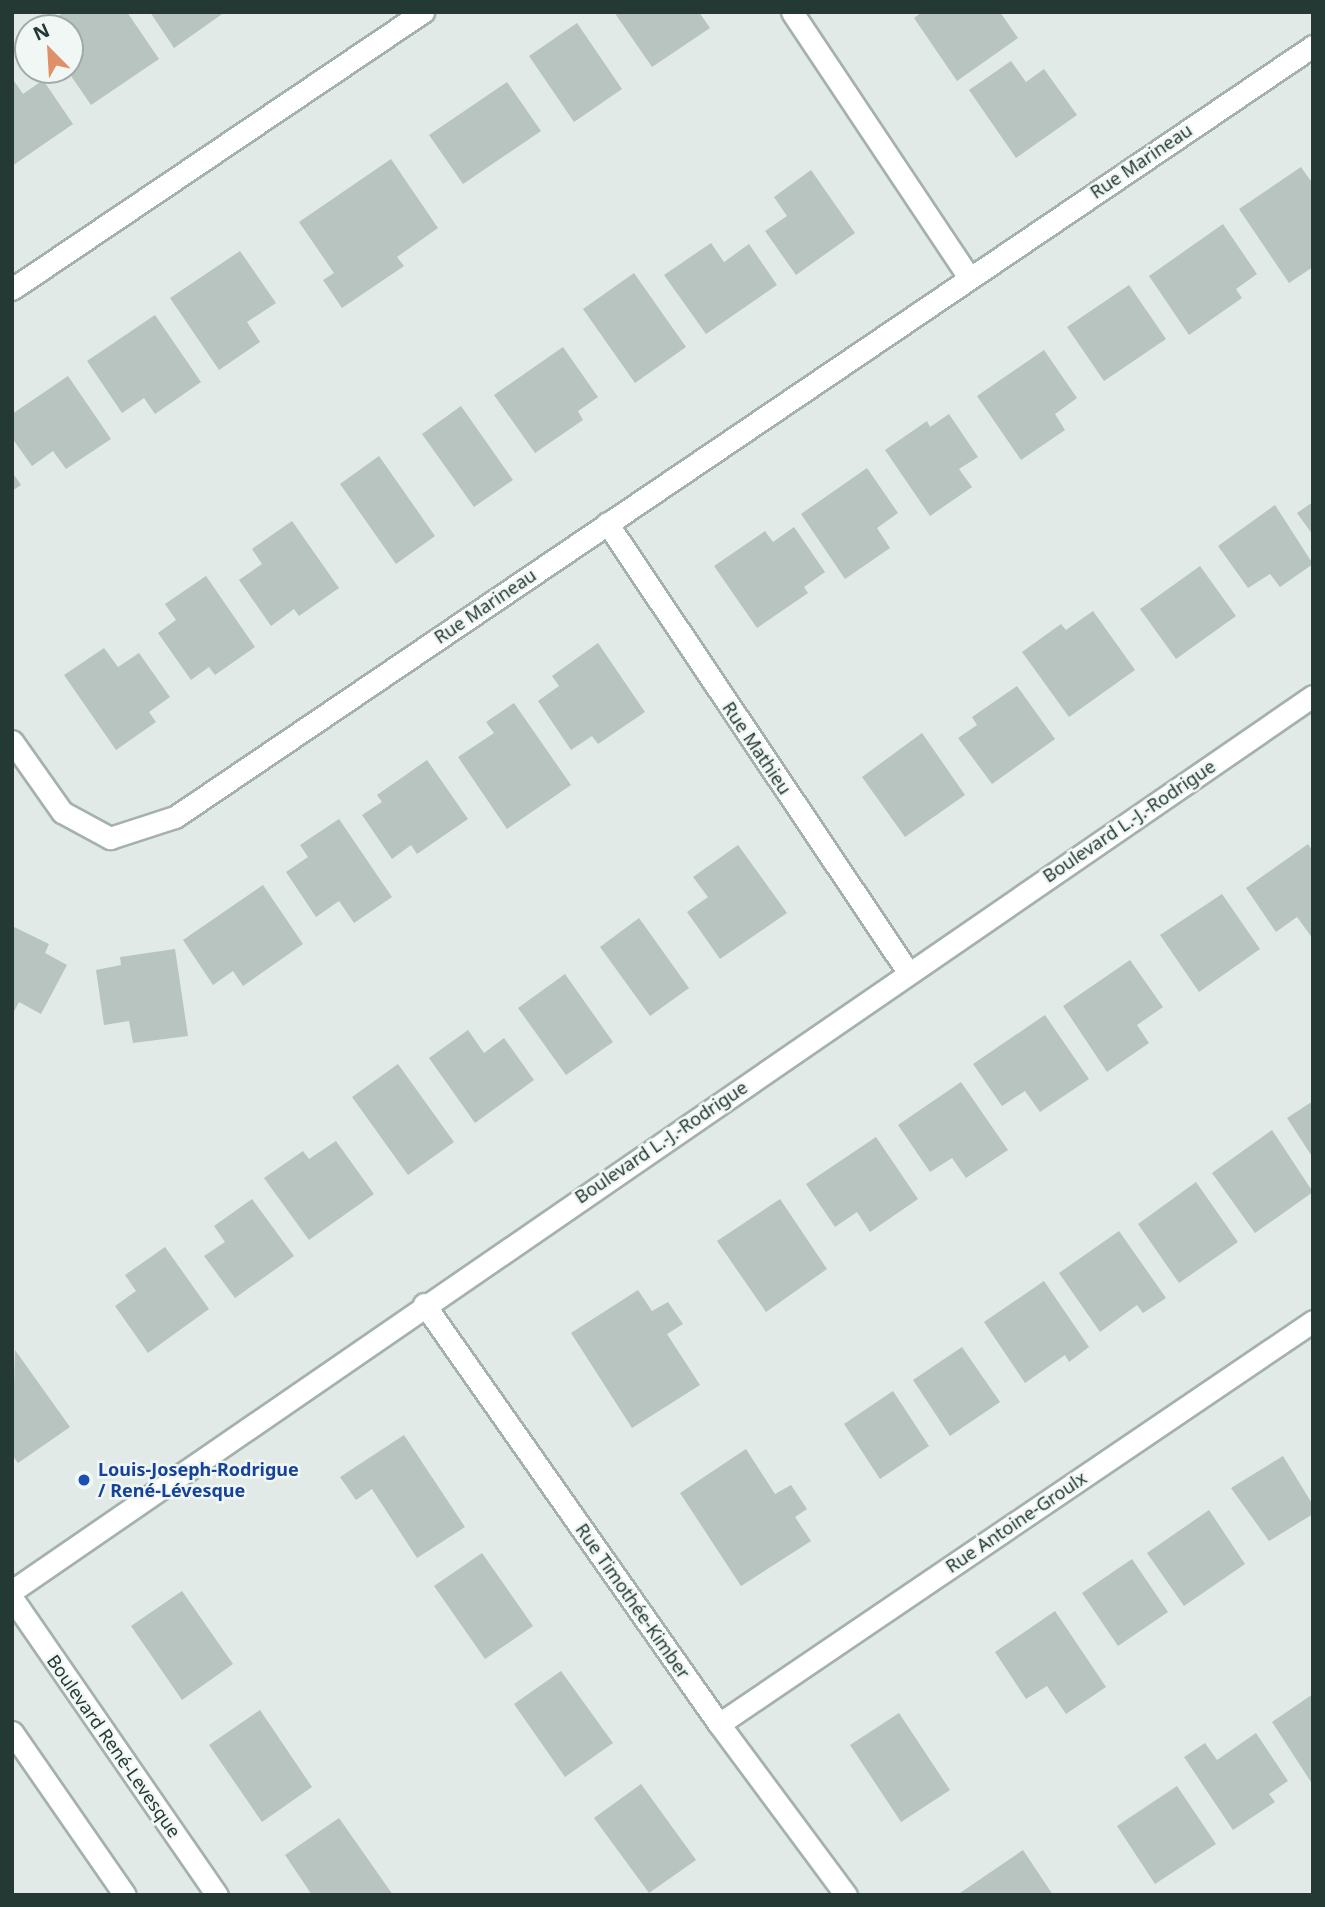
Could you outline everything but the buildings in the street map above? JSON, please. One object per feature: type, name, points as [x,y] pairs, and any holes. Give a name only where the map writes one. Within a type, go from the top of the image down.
[{"type":"street","points":[[12,289],[423,12]]},
{"type":"street","points":[[792,12],[969,277]]},
{"type":"street","name":"Rue Marineau","points":[[12,741],[62,812],[110,838],[175,817],[1313,46]]},
{"type":"street","name":"Rue Mathieu","points":[[607,523],[908,972]]},
{"type":"street","name":"Boulevard L.-J.-Rodrigue","points":[[12,1591],[424,1304],[1313,696]]},
{"type":"street","name":"Rue Timothée-Kimber","points":[[424,1304],[719,1724],[846,1895]]},
{"type":"street","name":"Rue Antoine-Groulx","points":[[719,1724],[1313,1321]]},
{"type":"street","name":"Boulevard René-Levesque","points":[[12,1598],[217,1895]]},
{"type":"street","points":[[12,1732],[124,1895]]},
{"type":"place","name":"Louis-Joseph-Rodrigue / René-Lévesque","points":[[84,1480]]}]
